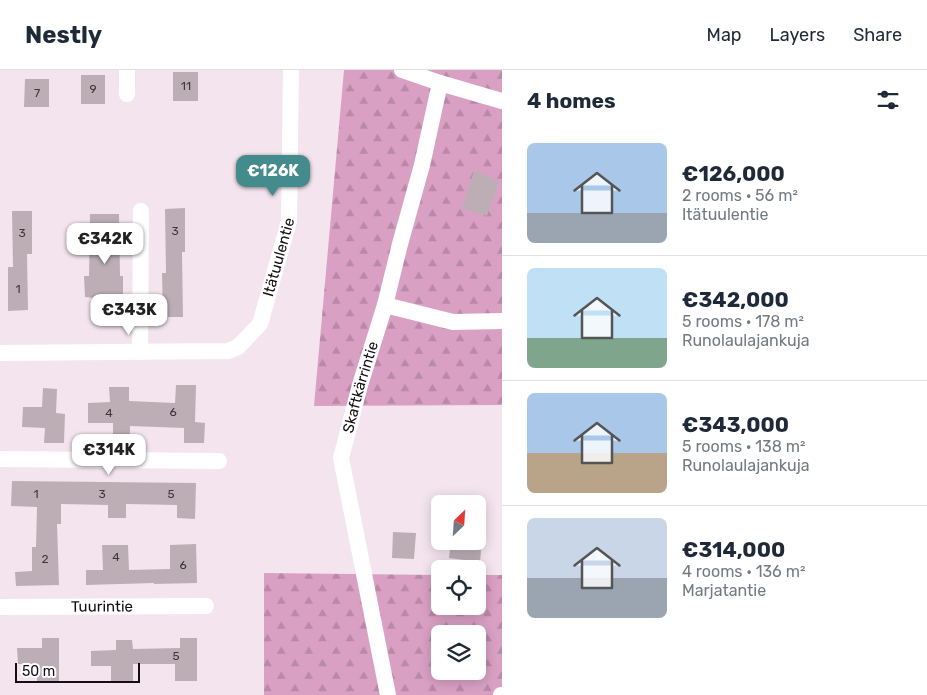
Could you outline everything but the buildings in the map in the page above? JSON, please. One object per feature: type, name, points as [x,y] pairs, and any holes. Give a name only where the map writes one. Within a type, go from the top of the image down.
[{"type":"street","points":[[127,70],[127,94]]},
{"type":"street","name":"Itätuulentie","points":[[140,352],[228,351],[238,347],[260,324],[289,222],[291,70]]},
{"type":"street","points":[[402,70],[502,101]]},
{"type":"street","name":"Skaftkärrintie","points":[[388,695],[342,458],[360,385],[385,305],[422,165],[440,83]]},
{"type":"street","points":[[0,353],[140,352],[141,212]]},
{"type":"street","points":[[385,305],[452,322],[502,320]]},
{"type":"street","points":[[0,459],[218,461]]},
{"type":"street","name":"Tuurintie","points":[[0,607],[206,606]]},
{"type":"green space","points":[[344,70],[502,70],[502,405],[314,406]]},
{"type":"green space","points":[[264,573],[431,575],[431,615],[486,615],[486,575],[502,575],[502,695],[264,695]]}]
